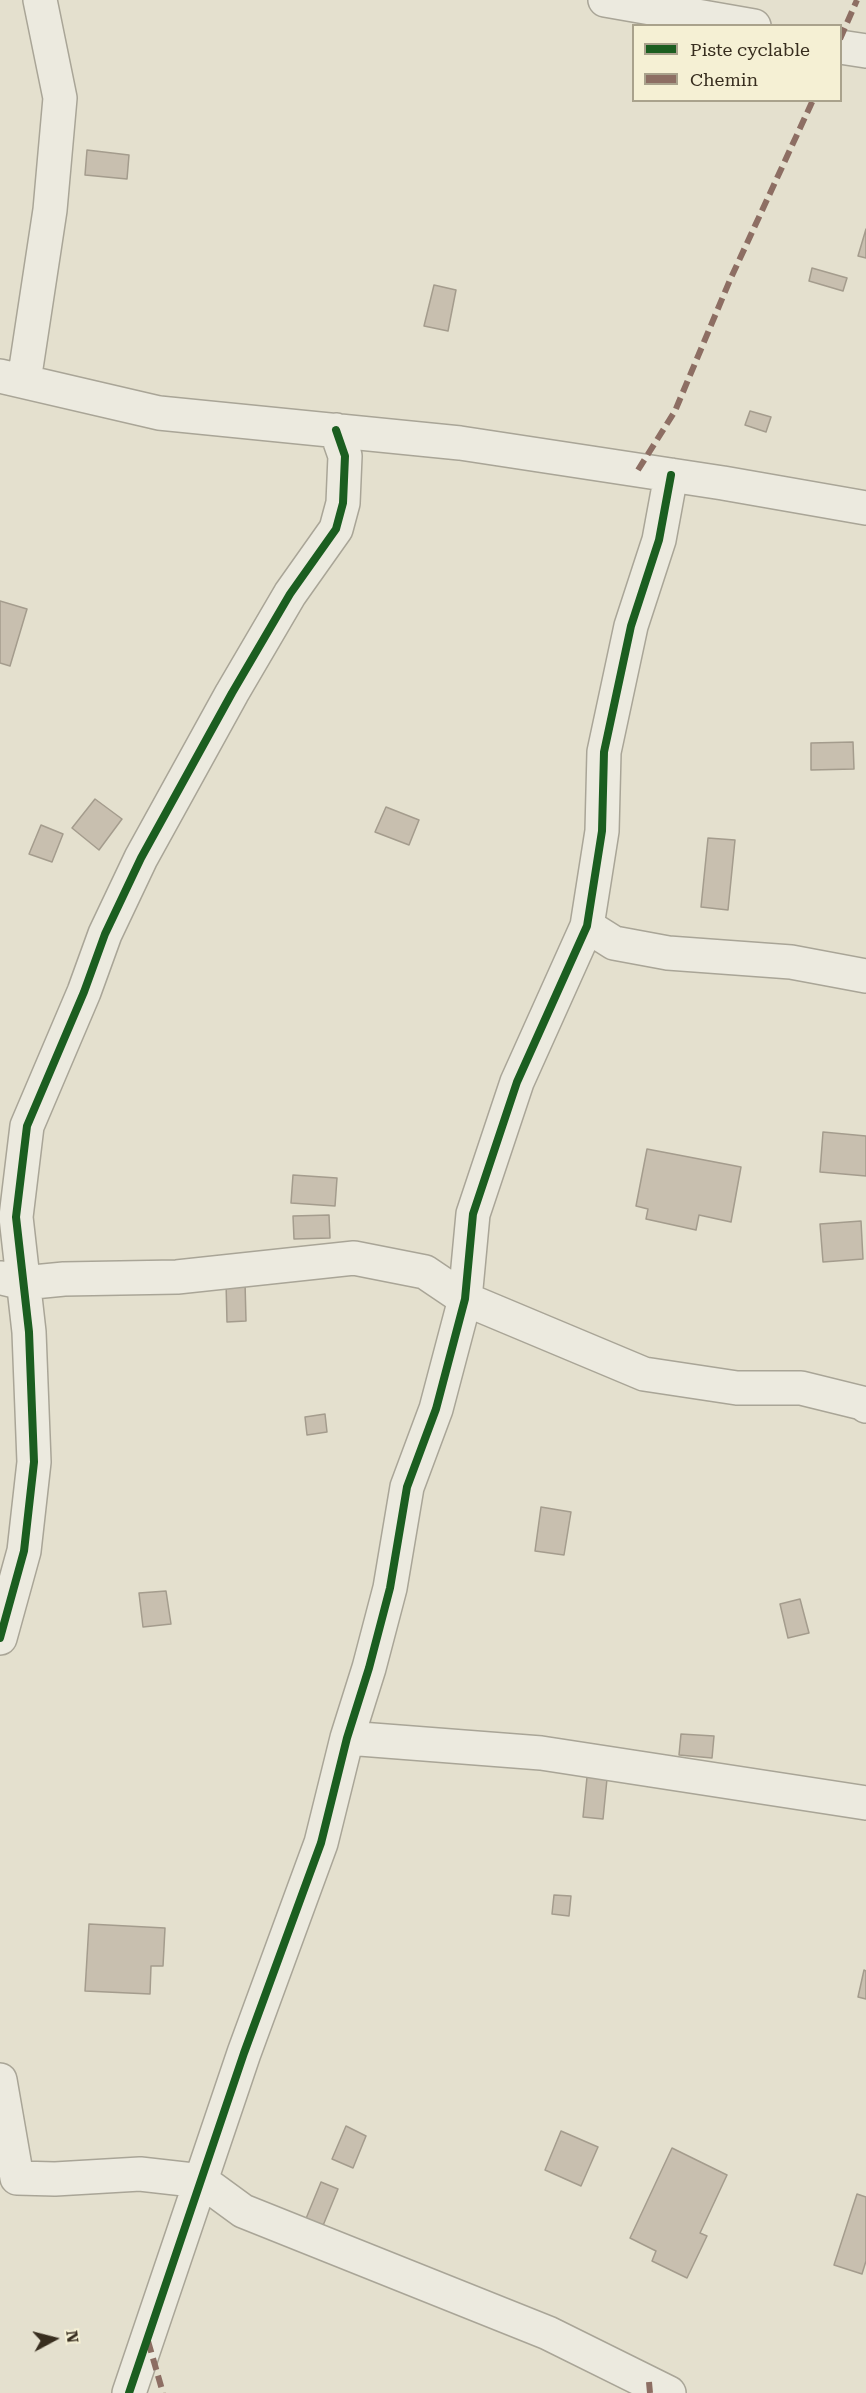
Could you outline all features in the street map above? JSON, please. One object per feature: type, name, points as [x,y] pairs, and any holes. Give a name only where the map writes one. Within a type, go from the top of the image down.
[{"type":"street","points":[[40,0],[60,99],[50,210],[12,379],[159,413],[460,443],[866,508]]},
{"type":"street","points":[[605,0],[743,24]]},
{"type":"street","points":[[842,47],[866,51]]},
{"type":"street","points":[[0,1638],[24,1551],[34,1462],[28,1332],[12,1280],[20,1238],[16,1217],[19,1176],[27,1126],[84,992],[105,934],[141,858],[232,693],[291,594],[336,529],[343,503],[345,456],[336,430]]},
{"type":"street","points":[[129,2393],[244,2054],[321,1843],[347,1737],[390,1588],[407,1487],[436,1409],[465,1299],[473,1214],[517,1082],[587,926],[602,831],[604,752],[631,626],[659,540],[671,475]]},
{"type":"street","points":[[587,926],[614,943],[668,953],[791,962],[866,976]]},
{"type":"street","points":[[12,1280],[177,1277],[354,1258],[425,1272],[465,1299],[644,1374],[737,1388],[801,1388],[862,1403],[866,1406]]},
{"type":"street","points":[[347,1737],[541,1753],[866,1803]]},
{"type":"street","points":[[0,2080],[8,2181],[140,2174],[202,2181],[243,2211],[548,2333],[669,2393]]},
{"type":"building","points":[[87,150],[129,155],[127,179],[85,175]]},
{"type":"building","points":[[866,229],[866,258],[858,256]]},
{"type":"building","points":[[812,268],[847,278],[843,291],[809,281]]},
{"type":"building","points":[[434,285],[456,290],[448,331],[424,326]]},
{"type":"building","points":[[750,411],[771,417],[766,432],[745,425]]},
{"type":"building","points":[[0,601],[27,609],[10,666],[0,663]]},
{"type":"building","points":[[853,742],[854,769],[811,770],[811,743]]},
{"type":"building","points":[[95,799],[122,819],[99,850],[72,828]]},
{"type":"building","points":[[386,807],[419,820],[409,845],[375,832]]},
{"type":"building","points":[[41,825],[63,834],[52,862],[29,854]]},
{"type":"building","points":[[708,838],[735,840],[728,910],[701,907]]},
{"type":"building","points":[[823,1132],[866,1136],[866,1176],[820,1172]]},
{"type":"building","points":[[647,1149],[741,1167],[731,1222],[699,1215],[696,1230],[646,1219],[648,1209],[636,1206]]},
{"type":"building","points":[[293,1175],[337,1178],[335,1206],[291,1203]]},
{"type":"building","points":[[329,1215],[330,1238],[294,1239],[293,1216]]},
{"type":"building","points":[[861,1221],[863,1259],[823,1262],[820,1224]]},
{"type":"building","points":[[226,1282],[245,1282],[246,1321],[227,1322]]},
{"type":"building","points":[[325,1414],[327,1432],[307,1435],[305,1417]]},
{"type":"building","points":[[541,1507],[571,1512],[564,1555],[535,1551]]},
{"type":"building","points":[[166,1591],[171,1624],[143,1627],[139,1593]]},
{"type":"building","points":[[800,1599],[809,1633],[788,1638],[780,1604]]},
{"type":"building","points":[[681,1734],[714,1736],[712,1758],[679,1755]]},
{"type":"building","points":[[587,1777],[607,1779],[603,1819],[583,1817]]},
{"type":"building","points":[[554,1895],[571,1896],[569,1916],[552,1914]]},
{"type":"building","points":[[89,1924],[165,1928],[163,1966],[151,1966],[150,1994],[85,1991]]},
{"type":"building","points":[[864,1970],[866,1971],[866,1999],[858,1997]]},
{"type":"building","points":[[346,2126],[366,2136],[353,2168],[332,2159]]},
{"type":"building","points":[[561,2131],[598,2147],[581,2186],[545,2170]]},
{"type":"building","points":[[672,2148],[727,2175],[700,2233],[707,2236],[687,2278],[652,2261],[656,2251],[630,2238]]},
{"type":"building","points":[[321,2182],[338,2189],[322,2228],[305,2221]]},
{"type":"building","points":[[857,2194],[866,2197],[866,2261],[862,2274],[834,2265]]},
{"type":"marked path","points":[[842,34],[857,0]]},
{"type":"marked path","points":[[638,470],[675,411],[730,280],[812,102]]},
{"type":"marked path","points":[[148,2341],[163,2393]]},
{"type":"marked path","points":[[649,2382],[650,2393]]},
{"type":"cycle path","points":[[0,1638],[24,1551],[34,1462],[29,1332],[16,1217],[27,1126],[84,992],[105,934],[141,858],[232,693],[290,594],[336,529],[343,503],[345,456],[336,430]]},
{"type":"cycle path","points":[[129,2393],[244,2053],[321,1843],[347,1738],[369,1668],[390,1588],[407,1487],[436,1409],[465,1299],[473,1214],[517,1082],[587,926],[602,831],[604,752],[631,626],[659,540],[671,475]]}]
